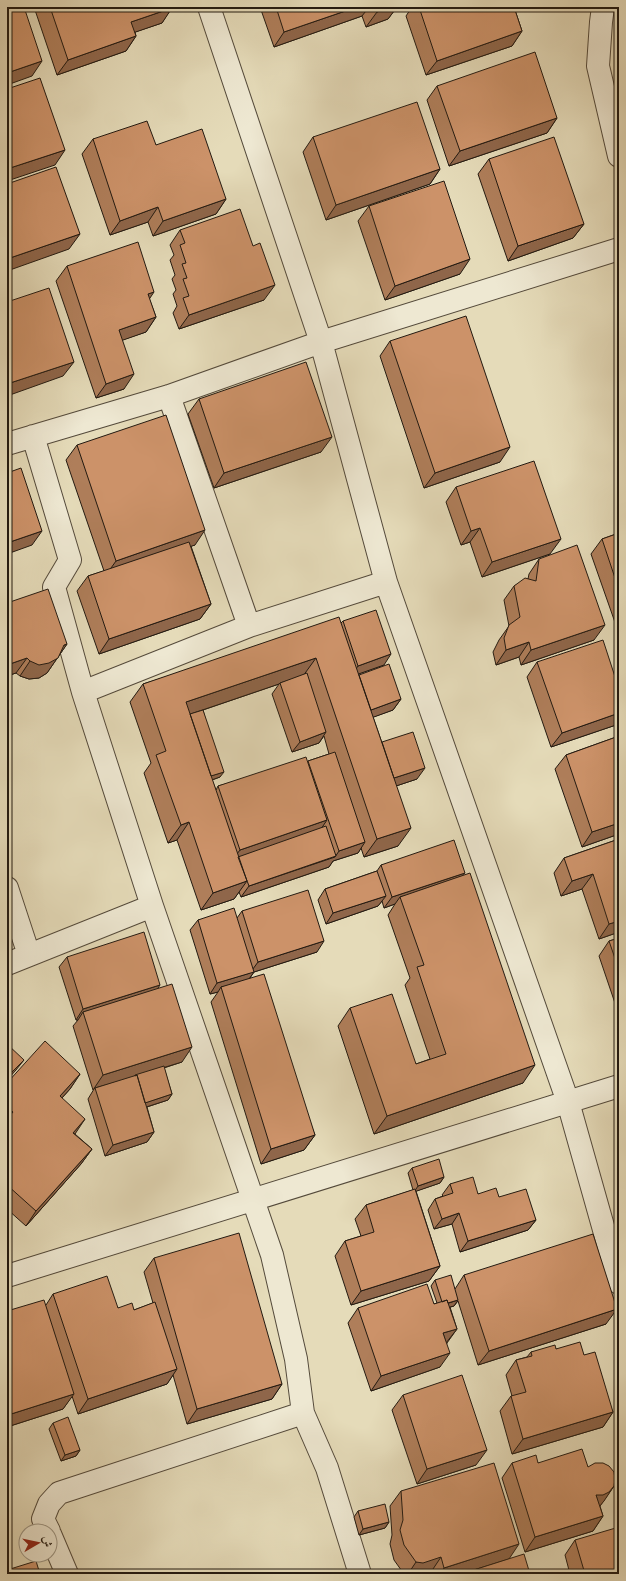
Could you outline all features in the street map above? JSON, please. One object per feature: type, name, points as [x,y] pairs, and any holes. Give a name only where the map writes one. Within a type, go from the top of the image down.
[{"type":"street","points":[[209,7],[321,342],[386,582],[568,1102],[619,1283]]},
{"type":"street","points":[[603,7],[600,22],[598,66],[619,156]]},
{"type":"street","points":[[7,444],[169,396],[321,342],[619,249]]},
{"type":"street","points":[[169,396],[249,626]]},
{"type":"street","points":[[33,436],[70,560],[54,587],[83,692],[152,906],[272,1255],[296,1359],[303,1413],[327,1468],[360,1574]]},
{"type":"street","points":[[83,692],[249,626],[386,582]]},
{"type":"street","points":[[7,888],[29,955]]},
{"type":"street","points":[[7,964],[152,906]]},
{"type":"street","points":[[7,1276],[619,1086]]},
{"type":"street","points":[[45,1523],[43,1519],[49,1504],[59,1493],[303,1413]]},
{"type":"street","points":[[58,1553],[67,1574]]},
{"type":"building","points":[[7,7],[24,7],[42,61],[7,73]]},
{"type":"building","points":[[50,7],[172,8],[131,22],[136,36],[68,60]]},
{"type":"building","points":[[276,7],[357,7],[284,32]]},
{"type":"building","points":[[375,7],[391,7],[377,12]]},
{"type":"building","points":[[419,7],[514,7],[522,31],[437,61]]},
{"type":"building","points":[[535,52],[557,118],[460,151],[437,86]]},
{"type":"building","points":[[40,78],[65,150],[7,169],[7,89]]},
{"type":"building","points":[[417,102],[440,169],[336,205],[313,137]]},
{"type":"building","points":[[147,121],[156,145],[202,129],[226,199],[163,221],[158,207],[120,221],[93,139]]},
{"type":"building","points":[[554,137],[584,224],[518,246],[489,159]]},
{"type":"building","points":[[56,167],[80,234],[7,259],[7,184]]},
{"type":"building","points":[[444,181],[470,259],[395,286],[369,206]]},
{"type":"building","points":[[240,209],[253,246],[260,243],[275,285],[189,315],[183,298],[189,296],[183,279],[187,278],[182,264],[186,263],[180,245],[185,243],[180,230]]},
{"type":"building","points":[[138,242],[154,292],[148,294],[156,317],[119,330],[134,374],[106,384],[67,266]]},
{"type":"building","points":[[49,288],[74,362],[7,384],[7,302]]},
{"type":"building","points":[[466,316],[510,447],[435,473],[390,341]]},
{"type":"building","points":[[306,362],[332,437],[224,473],[199,399]]},
{"type":"building","points":[[166,415],[205,530],[116,561],[77,445]]},
{"type":"building","points":[[534,461],[561,539],[492,562],[480,528],[471,531],[456,487]]},
{"type":"building","points":[[21,468],[42,531],[7,543],[7,473]]},
{"type":"building","points":[[619,533],[619,590],[602,539]]},
{"type":"building","points":[[189,542],[211,604],[109,639],[88,576]]},
{"type":"building","points":[[577,545],[605,625],[531,650],[529,642],[506,650],[504,638],[509,625],[520,617],[514,586],[525,578],[536,581],[539,559]]},
{"type":"building","points":[[48,589],[67,644],[64,645],[58,658],[49,663],[39,665],[27,658],[7,665],[7,603]]},
{"type":"building","points":[[376,610],[391,654],[358,666],[343,621]]},
{"type":"building","points":[[339,617],[411,828],[377,839],[316,658],[186,702],[247,881],[213,893],[189,822],[181,825],[156,755],[166,751],[143,684]]},
{"type":"building","points":[[603,640],[619,689],[619,713],[562,733],[537,662]]},
{"type":"building","points":[[389,664],[401,699],[371,710],[359,675]]},
{"type":"building","points":[[307,673],[326,732],[300,742],[280,683]]},
{"type":"building","points":[[203,710],[224,772],[211,776],[190,714]]},
{"type":"building","points":[[413,732],[425,768],[394,778],[382,742]]},
{"type":"building","points":[[619,736],[619,823],[592,832],[566,755]]},
{"type":"building","points":[[335,752],[365,842],[339,851],[308,761]]},
{"type":"building","points":[[306,757],[327,820],[240,850],[218,786]]},
{"type":"building","points":[[326,826],[336,856],[249,886],[238,857]]},
{"type":"building","points":[[619,839],[619,921],[609,924],[593,874],[572,881],[564,858]]},
{"type":"building","points":[[454,840],[465,873],[392,897],[381,865]]},
{"type":"building","points":[[377,871],[386,896],[333,913],[325,889]]},
{"type":"building","points":[[470,873],[535,1065],[387,1116],[350,1008],[392,994],[416,1064],[446,1054],[417,967],[424,965],[400,897]]},
{"type":"building","points":[[308,890],[324,941],[258,962],[242,911]]},
{"type":"building","points":[[234,908],[254,972],[217,983],[198,920]]},
{"type":"building","points":[[144,932],[160,985],[83,1009],[67,957]]},
{"type":"building","points":[[619,938],[619,970],[609,941]]},
{"type":"building","points":[[264,974],[315,1135],[271,1149],[221,987]]},
{"type":"building","points":[[172,984],[192,1047],[103,1075],[83,1012]]},
{"type":"building","points":[[45,1041],[80,1074],[60,1096],[85,1119],[73,1133],[92,1149],[36,1211],[7,1185],[7,1119],[13,1112],[7,1107],[7,1083]]},
{"type":"building","points":[[7,1044],[24,1060],[7,1077]]},
{"type":"building","points":[[164,1066],[172,1094],[145,1103],[137,1075],[135,1075]]},
{"type":"building","points":[[137,1075],[154,1132],[113,1145],[95,1088]]},
{"type":"building","points":[[439,1159],[444,1177],[418,1186],[412,1168]]},
{"type":"building","points":[[473,1177],[478,1194],[496,1188],[499,1197],[526,1189],[536,1220],[468,1241],[459,1213],[442,1219],[435,1199],[453,1193],[450,1184]]},
{"type":"building","points":[[415,1189],[440,1266],[361,1291],[345,1241],[374,1232],[366,1205]]},
{"type":"building","points":[[239,1233],[282,1384],[197,1409],[154,1258]]},
{"type":"building","points":[[593,1234],[617,1309],[489,1351],[464,1275]]},
{"type":"building","points":[[451,1275],[458,1300],[448,1303],[447,1300],[442,1302],[435,1280]]},
{"type":"building","points":[[107,1276],[118,1308],[132,1303],[134,1310],[155,1302],[177,1369],[88,1399],[53,1294]]},
{"type":"building","points":[[427,1284],[434,1304],[447,1300],[457,1329],[443,1333],[450,1353],[381,1376],[358,1308]]},
{"type":"building","points":[[44,1300],[74,1394],[8,1415],[7,1311]]},
{"type":"building","points":[[580,1342],[584,1355],[595,1352],[613,1412],[523,1439],[511,1396],[526,1392],[516,1360],[532,1356],[531,1352],[555,1345],[556,1349]]},
{"type":"building","points":[[462,1375],[487,1450],[427,1469],[403,1395]]},
{"type":"building","points":[[68,1417],[80,1450],[65,1455],[53,1423]]},
{"type":"building","points":[[582,1449],[588,1467],[595,1463],[603,1463],[609,1466],[614,1472],[614,1486],[609,1492],[603,1495],[596,1495],[603,1516],[535,1537],[512,1463],[536,1455],[538,1463]]},
{"type":"building","points":[[494,1463],[519,1544],[444,1568],[441,1557],[423,1563],[416,1562],[404,1545],[400,1530],[403,1520],[401,1491]]},
{"type":"building","points":[[385,1504],[389,1522],[363,1529],[358,1511]]},
{"type":"building","points":[[619,1527],[619,1574],[585,1574],[575,1540]]},
{"type":"building","points":[[524,1554],[530,1574],[461,1574]]},
{"type":"building","points":[[30,1563],[37,1563],[40,1574],[7,1574],[7,1570]]}]
